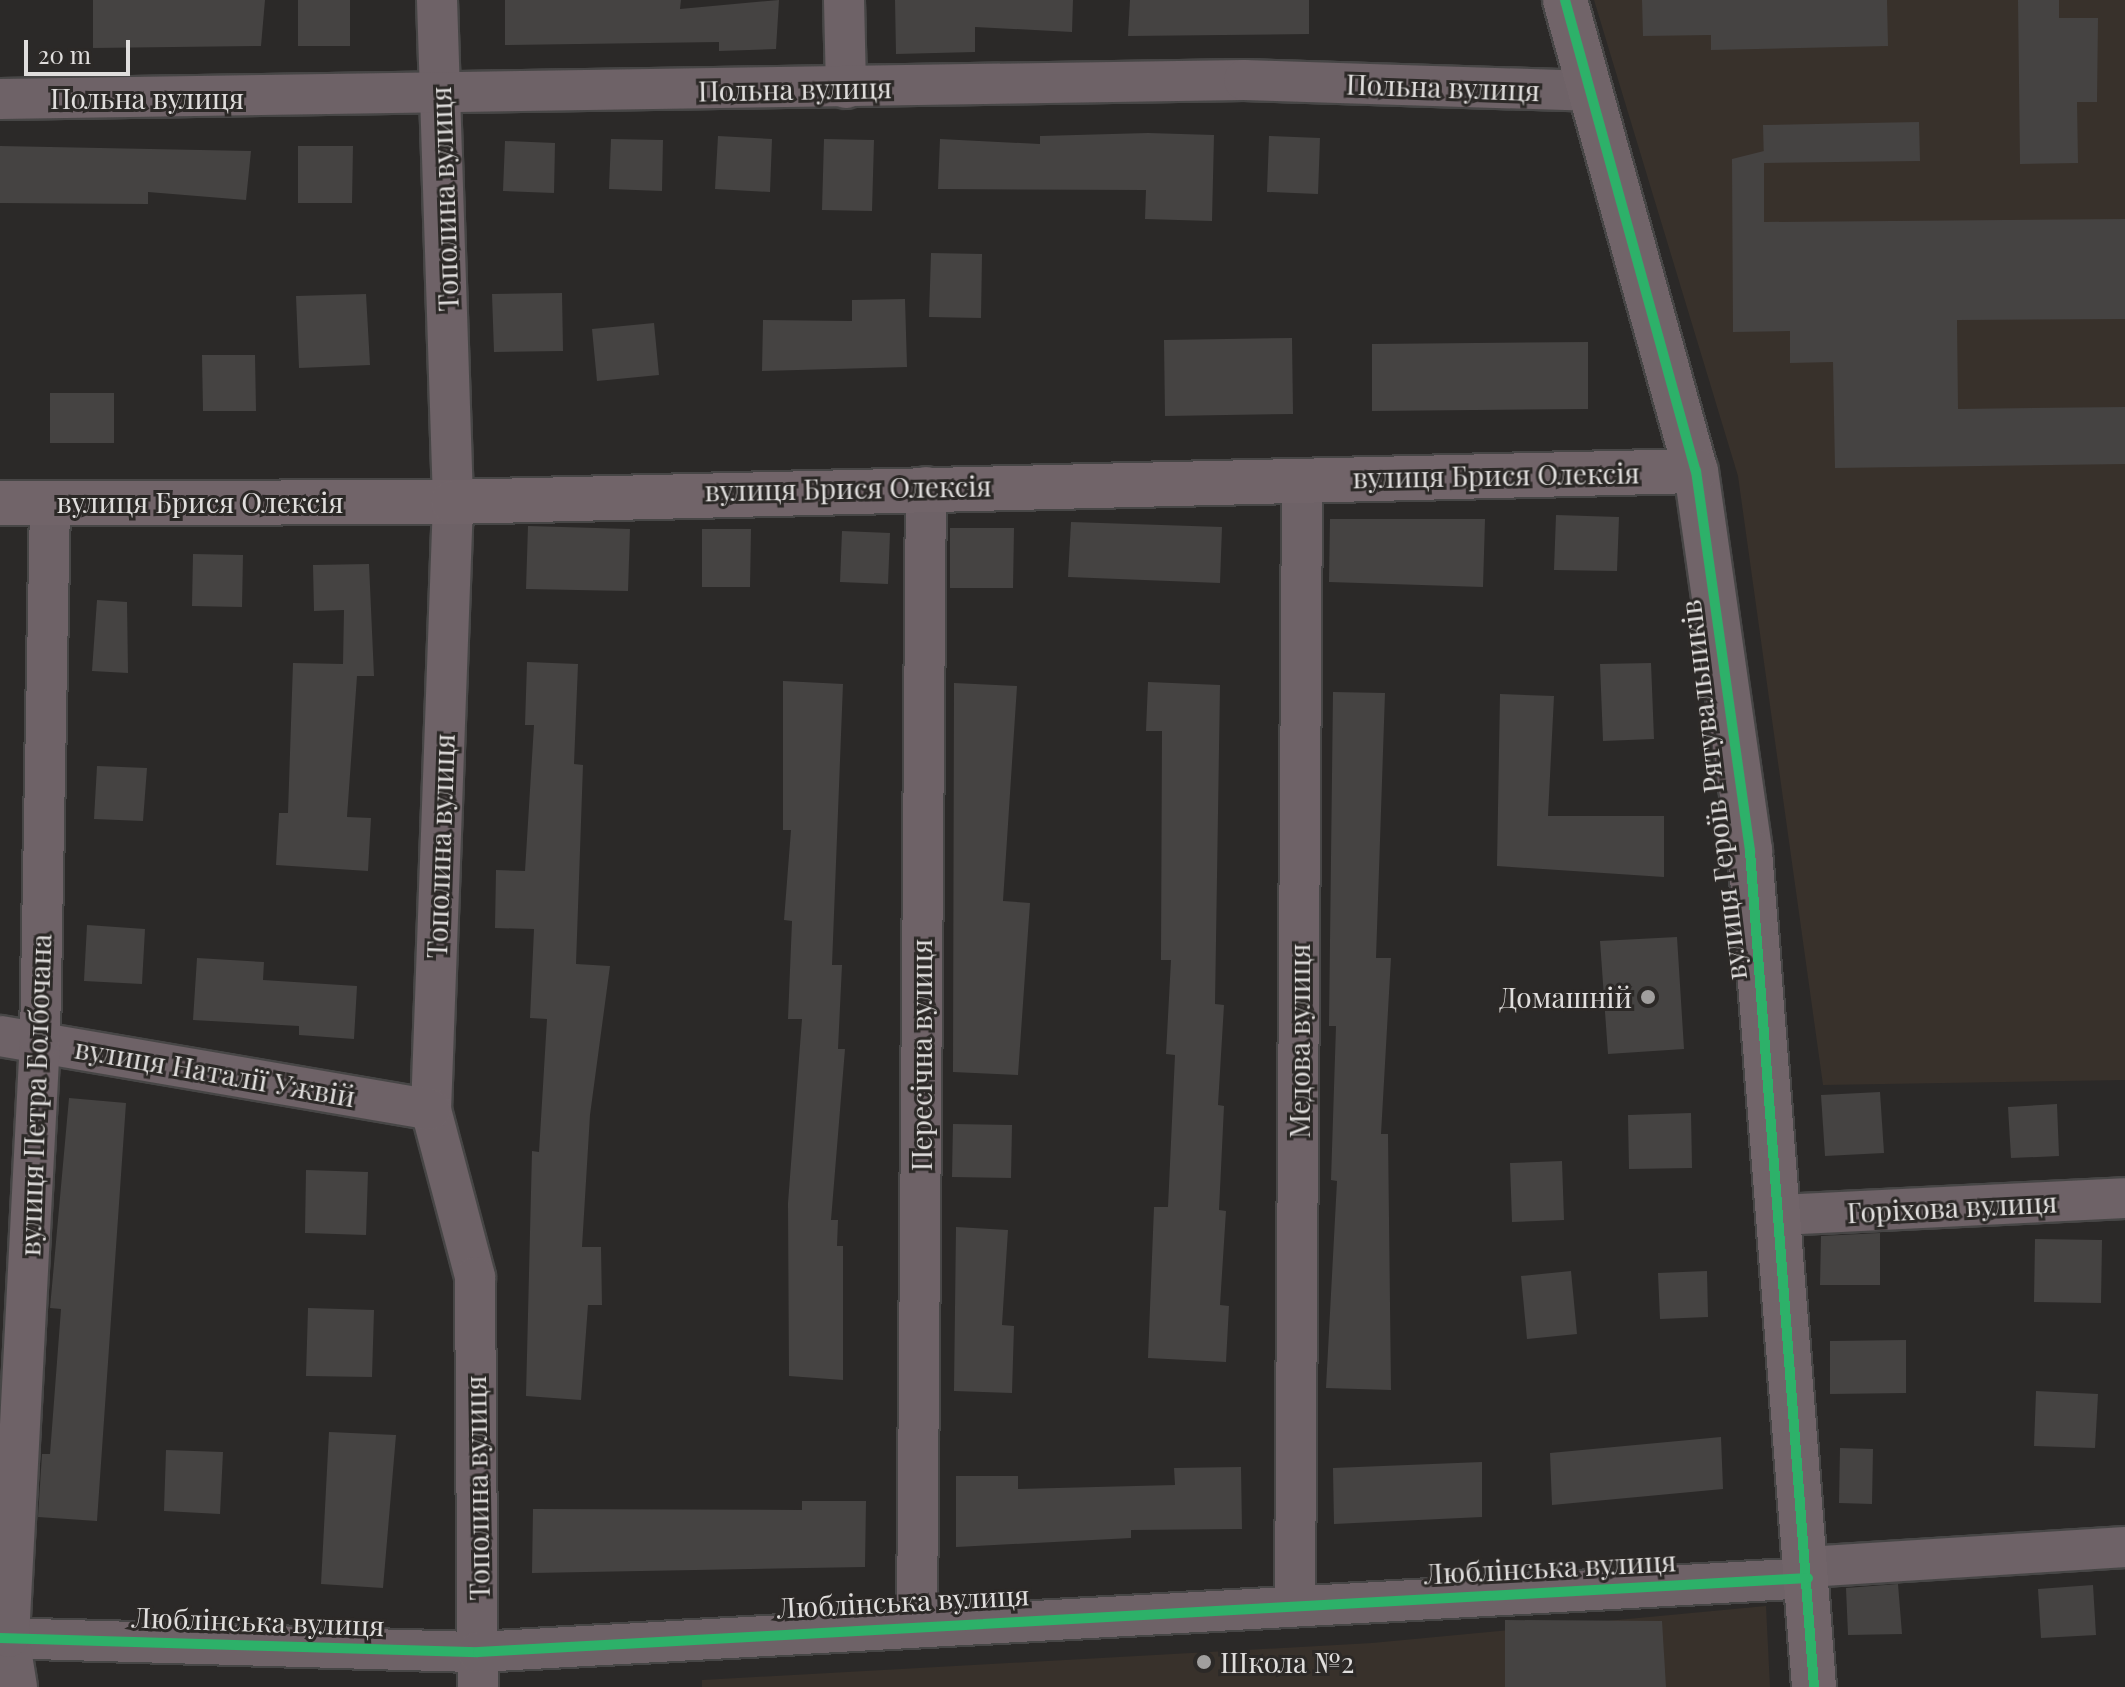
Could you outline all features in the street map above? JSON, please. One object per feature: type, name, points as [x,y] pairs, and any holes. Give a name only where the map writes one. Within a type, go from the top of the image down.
[{"type":"street","name":"Тополина вулиця","points":[[437,0],[453,502],[431,1110],[475,1277],[478,1670]]},
{"type":"street","points":[[844,0],[846,88]]},
{"type":"street","name":"вулиця Героїв Рятувальників","points":[[1565,0],[1696,471],[1750,851],[1808,1572],[1814,1687]]},
{"type":"street","name":"Польна вулиця","points":[[0,99],[442,96],[1244,80],[1590,91]]},
{"type":"street","name":"вулиця Брися Олексія","points":[[0,503],[453,502],[926,487],[1696,471]]},
{"type":"street","name":"Медова вулиця","points":[[1295,1604],[1302,479]]},
{"type":"street","name":"Пересічна вулиця","points":[[917,1623],[926,487]]},
{"type":"street","name":"вулиця Петра Болбочана","points":[[17,1687],[4,1638],[40,1039],[50,502]]},
{"type":"street","name":"вулиця Наталії Ужвій","points":[[0,1036],[40,1039],[152,1066],[431,1110]]},
{"type":"street","name":"Горіхова вулиця","points":[[1779,1215],[2125,1198]]},
{"type":"street","name":"Люблінська вулиця","points":[[4,1638],[478,1670],[917,1623],[1295,1604],[1808,1572],[2125,1547]]},
{"type":"shaded area","points":[[1594,0],[2125,0],[2125,1080],[1823,1085],[1738,476]]},
{"type":"shaded area","points":[[1766,1606],[1770,1687],[702,1687],[702,1680],[1372,1643]]},
{"type":"building","points":[[93,0],[265,0],[261,46],[93,48]]},
{"type":"building","points":[[298,0],[350,0],[350,46],[298,46]]},
{"type":"building","points":[[505,0],[681,0],[680,9],[779,0],[776,49],[719,51],[719,42],[505,45]]},
{"type":"building","points":[[895,0],[1073,0],[1072,32],[975,27],[975,52],[896,54]]},
{"type":"building","points":[[1130,0],[1309,0],[1309,34],[1128,36]]},
{"type":"building","points":[[1642,0],[1887,0],[1888,46],[1711,50],[1711,35],[1643,36]]},
{"type":"building","points":[[2018,0],[2059,0],[2059,18],[2098,18],[2097,102],[2077,102],[2078,163],[2020,164]]},
{"type":"building","points":[[1919,122],[1920,161],[1764,163],[1763,125]]},
{"type":"building","points":[[1214,135],[1212,221],[1145,219],[1146,190],[938,189],[940,139],[1040,144],[1040,136]]},
{"type":"building","points":[[718,136],[772,139],[770,192],[715,189]]},
{"type":"building","points":[[1269,136],[1320,138],[1318,194],[1267,192]]},
{"type":"building","points":[[611,139],[663,140],[662,191],[609,189]]},
{"type":"building","points":[[824,139],[874,140],[872,211],[822,210]]},
{"type":"building","points":[[505,141],[555,143],[554,193],[503,191]]},
{"type":"building","points":[[0,146],[251,151],[246,200],[148,192],[148,204],[0,203]]},
{"type":"building","points":[[298,146],[353,146],[352,203],[298,203]]},
{"type":"building","points":[[1764,151],[1764,222],[2125,219],[2125,319],[1957,320],[1958,409],[2125,407],[2125,464],[1835,468],[1833,362],[1790,363],[1790,331],[1733,332],[1732,159]]},
{"type":"building","points":[[931,253],[982,254],[981,318],[929,317]]},
{"type":"building","points":[[562,293],[563,351],[494,352],[492,294]]},
{"type":"building","points":[[366,294],[370,365],[299,368],[296,296]]},
{"type":"building","points":[[905,299],[907,367],[762,371],[763,320],[852,321],[852,300]]},
{"type":"building","points":[[654,323],[659,375],[597,381],[592,329]]},
{"type":"building","points":[[1292,338],[1293,414],[1165,416],[1164,340]]},
{"type":"building","points":[[1588,342],[1588,409],[1372,411],[1372,344]]},
{"type":"building","points":[[202,355],[255,355],[256,411],[203,411]]},
{"type":"building","points":[[50,393],[114,393],[114,443],[50,443]]},
{"type":"building","points":[[1556,515],[1619,517],[1617,571],[1554,570]]},
{"type":"building","points":[[1330,519],[1485,519],[1483,587],[1329,582]]},
{"type":"building","points":[[1071,522],[1222,527],[1220,583],[1068,577]]},
{"type":"building","points":[[528,526],[630,529],[628,591],[526,589]]},
{"type":"building","points":[[950,528],[1014,528],[1013,588],[950,588]]},
{"type":"building","points":[[702,529],[751,529],[750,587],[702,587]]},
{"type":"building","points":[[842,531],[890,533],[888,584],[840,582]]},
{"type":"building","points":[[193,554],[243,555],[242,607],[192,606]]},
{"type":"building","points":[[369,564],[374,676],[357,676],[347,817],[371,818],[368,871],[276,865],[279,813],[288,813],[293,663],[343,664],[344,610],[314,611],[313,565]]},
{"type":"building","points":[[97,600],[127,602],[128,673],[92,671]]},
{"type":"building","points":[[527,662],[578,664],[574,764],[583,765],[576,964],[610,966],[590,1115],[582,1247],[601,1247],[602,1305],[588,1305],[581,1400],[526,1396],[532,1151],[539,1152],[547,1019],[530,1018],[534,929],[495,928],[496,870],[525,871],[534,725],[525,725]]},
{"type":"building","points":[[1651,663],[1654,739],[1603,741],[1600,664]]},
{"type":"building","points":[[783,681],[843,684],[832,965],[842,965],[838,1049],[845,1049],[831,1220],[838,1220],[837,1246],[843,1246],[843,1380],[789,1376],[788,1203],[802,1019],[788,1019],[792,921],[784,920],[791,830],[783,830]]},
{"type":"building","points":[[1148,682],[1220,685],[1215,1004],[1224,1005],[1218,1105],[1224,1106],[1219,1210],[1226,1211],[1220,1305],[1229,1306],[1226,1362],[1148,1358],[1154,1207],[1168,1207],[1175,1055],[1166,1054],[1171,960],[1161,960],[1162,731],[1146,731]]},
{"type":"building","points":[[954,683],[1017,686],[1003,901],[1030,903],[1018,1075],[953,1072]]},
{"type":"building","points":[[1333,692],[1385,693],[1376,958],[1391,958],[1381,1134],[1388,1134],[1391,1390],[1326,1388],[1337,1181],[1331,1180],[1336,1026],[1329,1026]]},
{"type":"building","points":[[1500,694],[1554,696],[1548,816],[1664,816],[1664,877],[1497,866]]},
{"type":"building","points":[[97,766],[147,768],[143,821],[94,819]]},
{"type":"building","points":[[87,925],[145,929],[142,984],[84,981]]},
{"type":"building","points":[[1677,937],[1684,1049],[1608,1054],[1600,941]]},
{"type":"building","points":[[197,958],[264,962],[263,980],[357,986],[354,1039],[299,1035],[299,1026],[193,1020]]},
{"type":"building","points":[[1880,1092],[1884,1153],[1825,1156],[1821,1095]]},
{"type":"building","points":[[69,1098],[126,1103],[97,1521],[38,1517],[42,1454],[50,1454],[61,1309],[50,1308]]},
{"type":"building","points":[[2057,1104],[2059,1156],[2011,1158],[2008,1107]]},
{"type":"building","points":[[1691,1113],[1692,1168],[1629,1169],[1628,1115]]},
{"type":"building","points":[[953,1124],[1012,1125],[1011,1178],[952,1177]]},
{"type":"building","points":[[1562,1161],[1564,1220],[1512,1222],[1510,1163]]},
{"type":"building","points":[[306,1170],[368,1172],[366,1235],[305,1233]]},
{"type":"building","points":[[956,1227],[1008,1230],[1002,1325],[1014,1326],[1012,1393],[954,1391]]},
{"type":"building","points":[[1880,1233],[1880,1285],[1820,1285],[1821,1236]]},
{"type":"building","points":[[2035,1239],[2102,1240],[2101,1303],[2034,1302]]},
{"type":"building","points":[[1571,1271],[1577,1334],[1527,1339],[1521,1276]]},
{"type":"building","points":[[1707,1271],[1708,1317],[1660,1319],[1658,1273]]},
{"type":"building","points":[[308,1308],[374,1310],[372,1377],[306,1376]]},
{"type":"building","points":[[1906,1340],[1906,1393],[1830,1394],[1830,1341]]},
{"type":"building","points":[[2036,1391],[2098,1394],[2095,1448],[2034,1446]]},
{"type":"building","points":[[329,1432],[396,1435],[383,1588],[321,1584]]},
{"type":"building","points":[[1721,1437],[1723,1489],[1552,1505],[1550,1453]]},
{"type":"building","points":[[1840,1448],[1873,1449],[1872,1504],[1839,1503]]},
{"type":"building","points":[[166,1450],[223,1452],[220,1514],[164,1511]]},
{"type":"building","points":[[1482,1462],[1482,1517],[1334,1524],[1333,1468]]},
{"type":"building","points":[[1241,1467],[1242,1529],[1131,1530],[1131,1538],[956,1547],[956,1476],[1018,1476],[1018,1489],[1175,1485],[1174,1468]]},
{"type":"building","points":[[802,1501],[866,1501],[865,1567],[532,1573],[533,1509],[802,1510]]},
{"type":"building","points":[[1898,1584],[1902,1634],[1848,1635],[1846,1588]]},
{"type":"building","points":[[2093,1585],[2096,1635],[2041,1638],[2038,1589]]},
{"type":"building","points":[[1505,1620],[1662,1621],[1666,1687],[1505,1687]]},
{"type":"cycle path","points":[[1565,0],[1696,471],[1750,851],[1814,1687]]},
{"type":"cycle path","points":[[0,1638],[478,1652],[1808,1578]]},
{"type":"place","name":"Домашній","points":[[1648,997]]},
{"type":"place","name":"Школа №2","points":[[1204,1662]]}]
